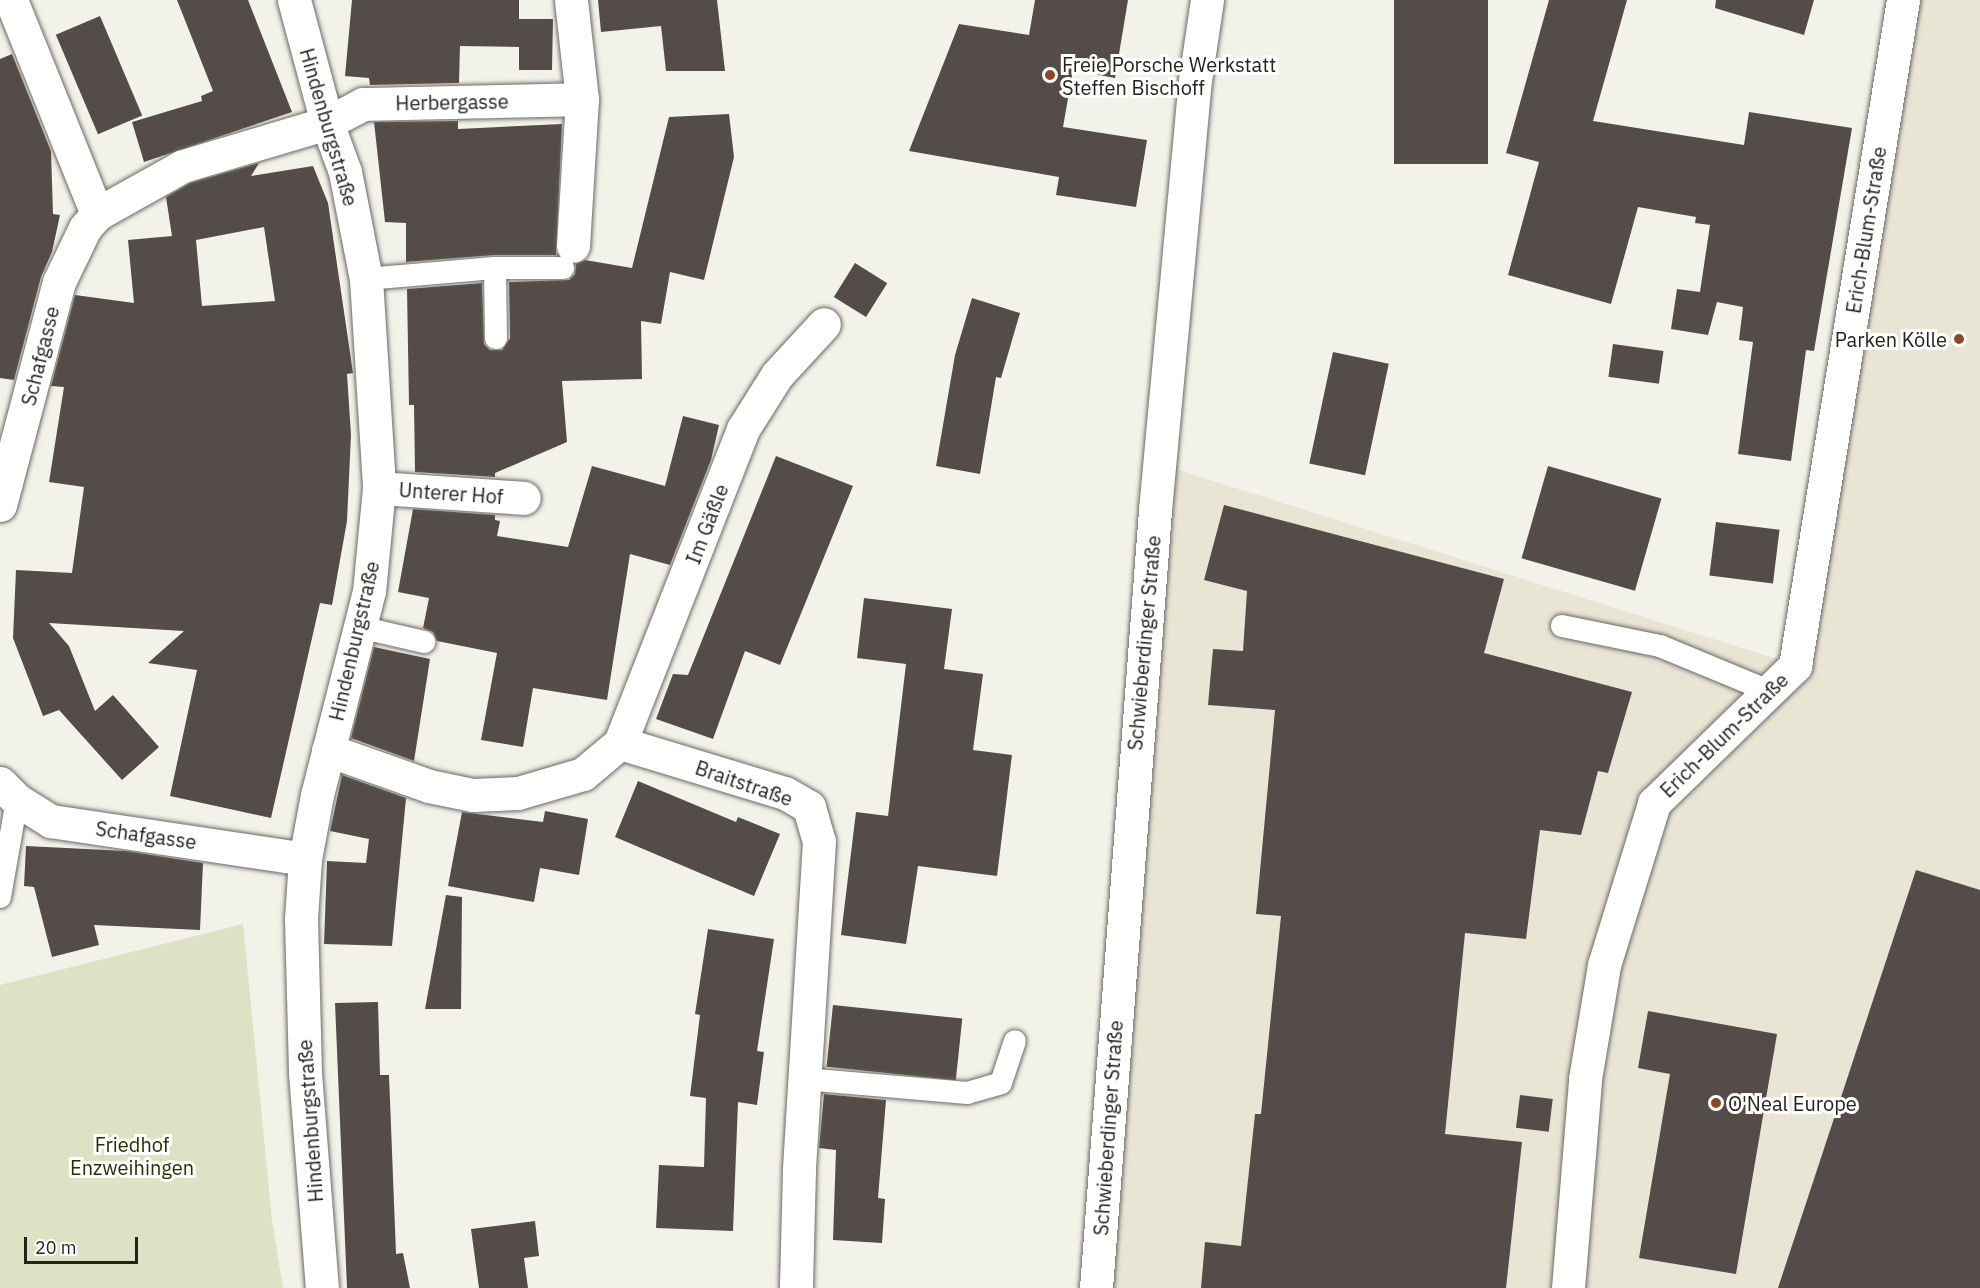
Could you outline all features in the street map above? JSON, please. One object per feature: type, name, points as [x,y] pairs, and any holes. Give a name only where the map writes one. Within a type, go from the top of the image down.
[{"type":"street","points":[[11,0],[97,214]]},
{"type":"street","name":"Hindenburgstraße","points":[[294,0],[327,123],[345,172],[366,279],[379,488],[376,540],[359,627],[328,750],[305,859],[300,951],[322,1288]]},
{"type":"street","points":[[568,257],[582,99],[571,0]]},
{"type":"street","name":"Schwieberdinger Straße","points":[[1096,1288],[1155,510],[1194,87],[1207,0]]},
{"type":"street","name":"Erich-Blum-Straße","points":[[1568,1288],[1585,1079],[1604,965],[1654,803],[1771,692],[1795,666],[1903,0]]},
{"type":"street","name":"Herbergasse","points":[[327,123],[363,104],[582,99]]},
{"type":"street","name":"Schafgasse","points":[[0,505],[59,282],[85,228],[97,214],[183,166],[327,123]]},
{"type":"street","name":"Im Gäßle","points":[[620,742],[743,429],[777,375],[825,324]]},
{"type":"street","name":"Unterer Hof","points":[[379,488],[524,498]]},
{"type":"street","points":[[328,750],[429,786],[473,795],[518,793],[583,774],[620,742]]},
{"type":"street","name":"Braitstraße","points":[[620,742],[785,793],[809,807],[819,841],[804,1079],[796,1288]]},
{"type":"street","name":"Schafgasse","points":[[9,792],[51,821],[305,859]]},
{"type":"lane","points":[[366,279],[495,268],[568,257]]},
{"type":"lane","points":[[495,268],[496,338]]},
{"type":"lane","points":[[1562,626],[1660,646],[1771,692]]},
{"type":"lane","points":[[359,627],[424,642]]},
{"type":"lane","points":[[0,897],[9,792]]},
{"type":"lane","points":[[804,1079],[967,1093],[1001,1083],[1015,1041]]},
{"type":"shaded area","points":[[1914,0],[1980,0],[1980,1288],[1108,1288],[1166,466],[1805,668]]},
{"type":"green space","name":"Friedhof Enzweihingen","points":[[243,924],[272,1220],[283,1288],[0,1288],[0,985]]},
{"type":"building","points":[[177,0],[248,0],[292,112],[144,162],[132,122],[202,101],[201,96],[213,91]]},
{"type":"building","points":[[352,0],[519,0],[519,19],[553,19],[552,70],[519,70],[519,47],[460,46],[459,83],[370,85],[369,78],[345,76]]},
{"type":"building","points":[[598,0],[717,0],[725,71],[666,71],[661,26],[601,32]]},
{"type":"building","points":[[1035,0],[1128,0],[1115,78],[1073,70],[1063,127],[1147,140],[1136,207],[1056,195],[1059,177],[909,151],[959,24],[1029,35]]},
{"type":"building","points":[[1394,0],[1488,0],[1488,164],[1394,164]]},
{"type":"building","points":[[1549,0],[1627,0],[1593,121],[1744,145],[1749,112],[1852,128],[1814,351],[1806,350],[1791,461],[1738,454],[1753,342],[1739,340],[1743,307],[1717,302],[1708,335],[1671,329],[1677,289],[1700,292],[1710,225],[1695,223],[1696,217],[1638,207],[1611,304],[1508,275],[1539,162],[1506,153]]},
{"type":"building","points":[[1716,0],[1814,0],[1804,35],[1715,8]]},
{"type":"building","points":[[100,16],[142,115],[98,134],[56,35]]},
{"type":"building","points":[[12,54],[51,151],[53,214],[60,215],[52,252],[41,277],[14,380],[0,378],[0,59]]},
{"type":"building","points":[[729,114],[734,157],[704,280],[670,272],[661,324],[641,321],[642,379],[562,381],[567,442],[495,473],[495,477],[415,472],[414,405],[409,405],[407,289],[482,283],[484,344],[490,350],[502,350],[510,338],[509,282],[569,280],[575,274],[576,264],[585,260],[632,268],[669,117]]},
{"type":"building","points":[[458,121],[458,129],[562,124],[556,255],[495,255],[406,262],[406,223],[385,222],[374,122]]},
{"type":"building","points":[[259,163],[251,176],[313,166],[328,203],[353,373],[347,374],[351,435],[347,521],[332,605],[320,603],[271,818],[170,796],[197,670],[148,663],[184,631],[49,623],[69,646],[95,711],[113,695],[159,747],[122,780],[59,710],[43,716],[13,638],[16,570],[72,573],[84,487],[49,482],[64,387],[51,386],[75,295],[134,303],[128,240],[172,236],[166,197],[190,183]],"holes":[[[264,227],[275,301],[202,306],[196,240]]]},
{"type":"building","points":[[855,263],[887,283],[866,317],[834,297]]},
{"type":"building","points":[[972,298],[1020,313],[1001,378],[996,377],[980,474],[936,466],[955,355]]},
{"type":"building","points":[[1613,344],[1664,351],[1659,384],[1608,377]]},
{"type":"building","points":[[1333,352],[1389,364],[1365,475],[1309,464]]},
{"type":"building","points":[[683,416],[719,425],[711,460],[670,565],[630,554],[607,700],[533,688],[523,747],[481,740],[497,653],[437,641],[433,632],[423,628],[429,598],[398,592],[413,509],[495,515],[495,520],[500,521],[497,536],[568,547],[592,466],[665,486]]},
{"type":"building","points":[[776,456],[853,486],[780,665],[745,651],[713,739],[656,719],[673,674],[688,675]]},
{"type":"building","points":[[1548,466],[1661,499],[1635,591],[1522,558]]},
{"type":"building","points":[[1224,505],[1504,579],[1484,653],[1632,692],[1608,773],[1598,771],[1581,835],[1540,830],[1526,939],[1465,933],[1445,1134],[1522,1142],[1506,1288],[1201,1288],[1205,1242],[1241,1246],[1255,1114],[1261,1114],[1281,916],[1256,914],[1275,710],[1208,705],[1213,649],[1243,651],[1247,591],[1204,580]]},
{"type":"building","points":[[1716,522],[1780,530],[1773,583],[1709,576]]},
{"type":"building","points":[[864,598],[952,609],[944,669],[983,674],[973,750],[1012,755],[997,876],[918,866],[906,944],[841,935],[856,812],[888,816],[906,664],[857,658]]},
{"type":"building","points":[[374,647],[430,659],[414,761],[351,738]]},
{"type":"building","points":[[342,775],[406,798],[392,946],[324,944],[327,861],[366,863],[369,839],[330,831]]},
{"type":"building","points":[[638,781],[736,822],[738,817],[780,834],[754,896],[615,837]]},
{"type":"building","points":[[545,811],[588,819],[579,875],[540,868],[534,902],[448,886],[462,812],[543,822]]},
{"type":"building","points":[[26,846],[126,851],[203,863],[200,930],[94,925],[99,945],[52,957],[34,887],[24,886]]},
{"type":"building","points":[[1916,870],[1980,890],[1980,1288],[1778,1288]]},
{"type":"building","points":[[446,895],[462,897],[461,1009],[425,1009]]},
{"type":"building","points":[[708,929],[774,939],[757,1051],[764,1052],[757,1105],[738,1102],[733,1231],[656,1228],[659,1165],[704,1167],[706,1098],[690,1096],[700,1015],[695,1014]]},
{"type":"building","points":[[378,1002],[380,1075],[389,1075],[396,1254],[403,1253],[410,1288],[347,1288],[335,1003]]},
{"type":"building","points":[[833,1005],[962,1019],[956,1080],[827,1067]]},
{"type":"building","points":[[1648,1011],[1777,1034],[1736,1274],[1639,1258],[1670,1074],[1638,1068]]},
{"type":"building","points":[[824,1094],[886,1100],[878,1198],[885,1199],[882,1243],[833,1240],[836,1150],[819,1148]]},
{"type":"building","points":[[1520,1095],[1553,1099],[1549,1132],[1516,1128]]},
{"type":"building","points":[[535,1221],[539,1256],[524,1258],[528,1288],[479,1288],[471,1229]]},
{"type":"place","name":"Freie Porsche Werkstatt Steffen Bischoff","points":[[1050,75]]},
{"type":"place","name":"Parken Kölle","points":[[1959,339]]},
{"type":"place","name":"O'Neal Europe","points":[[1716,1103]]}]
